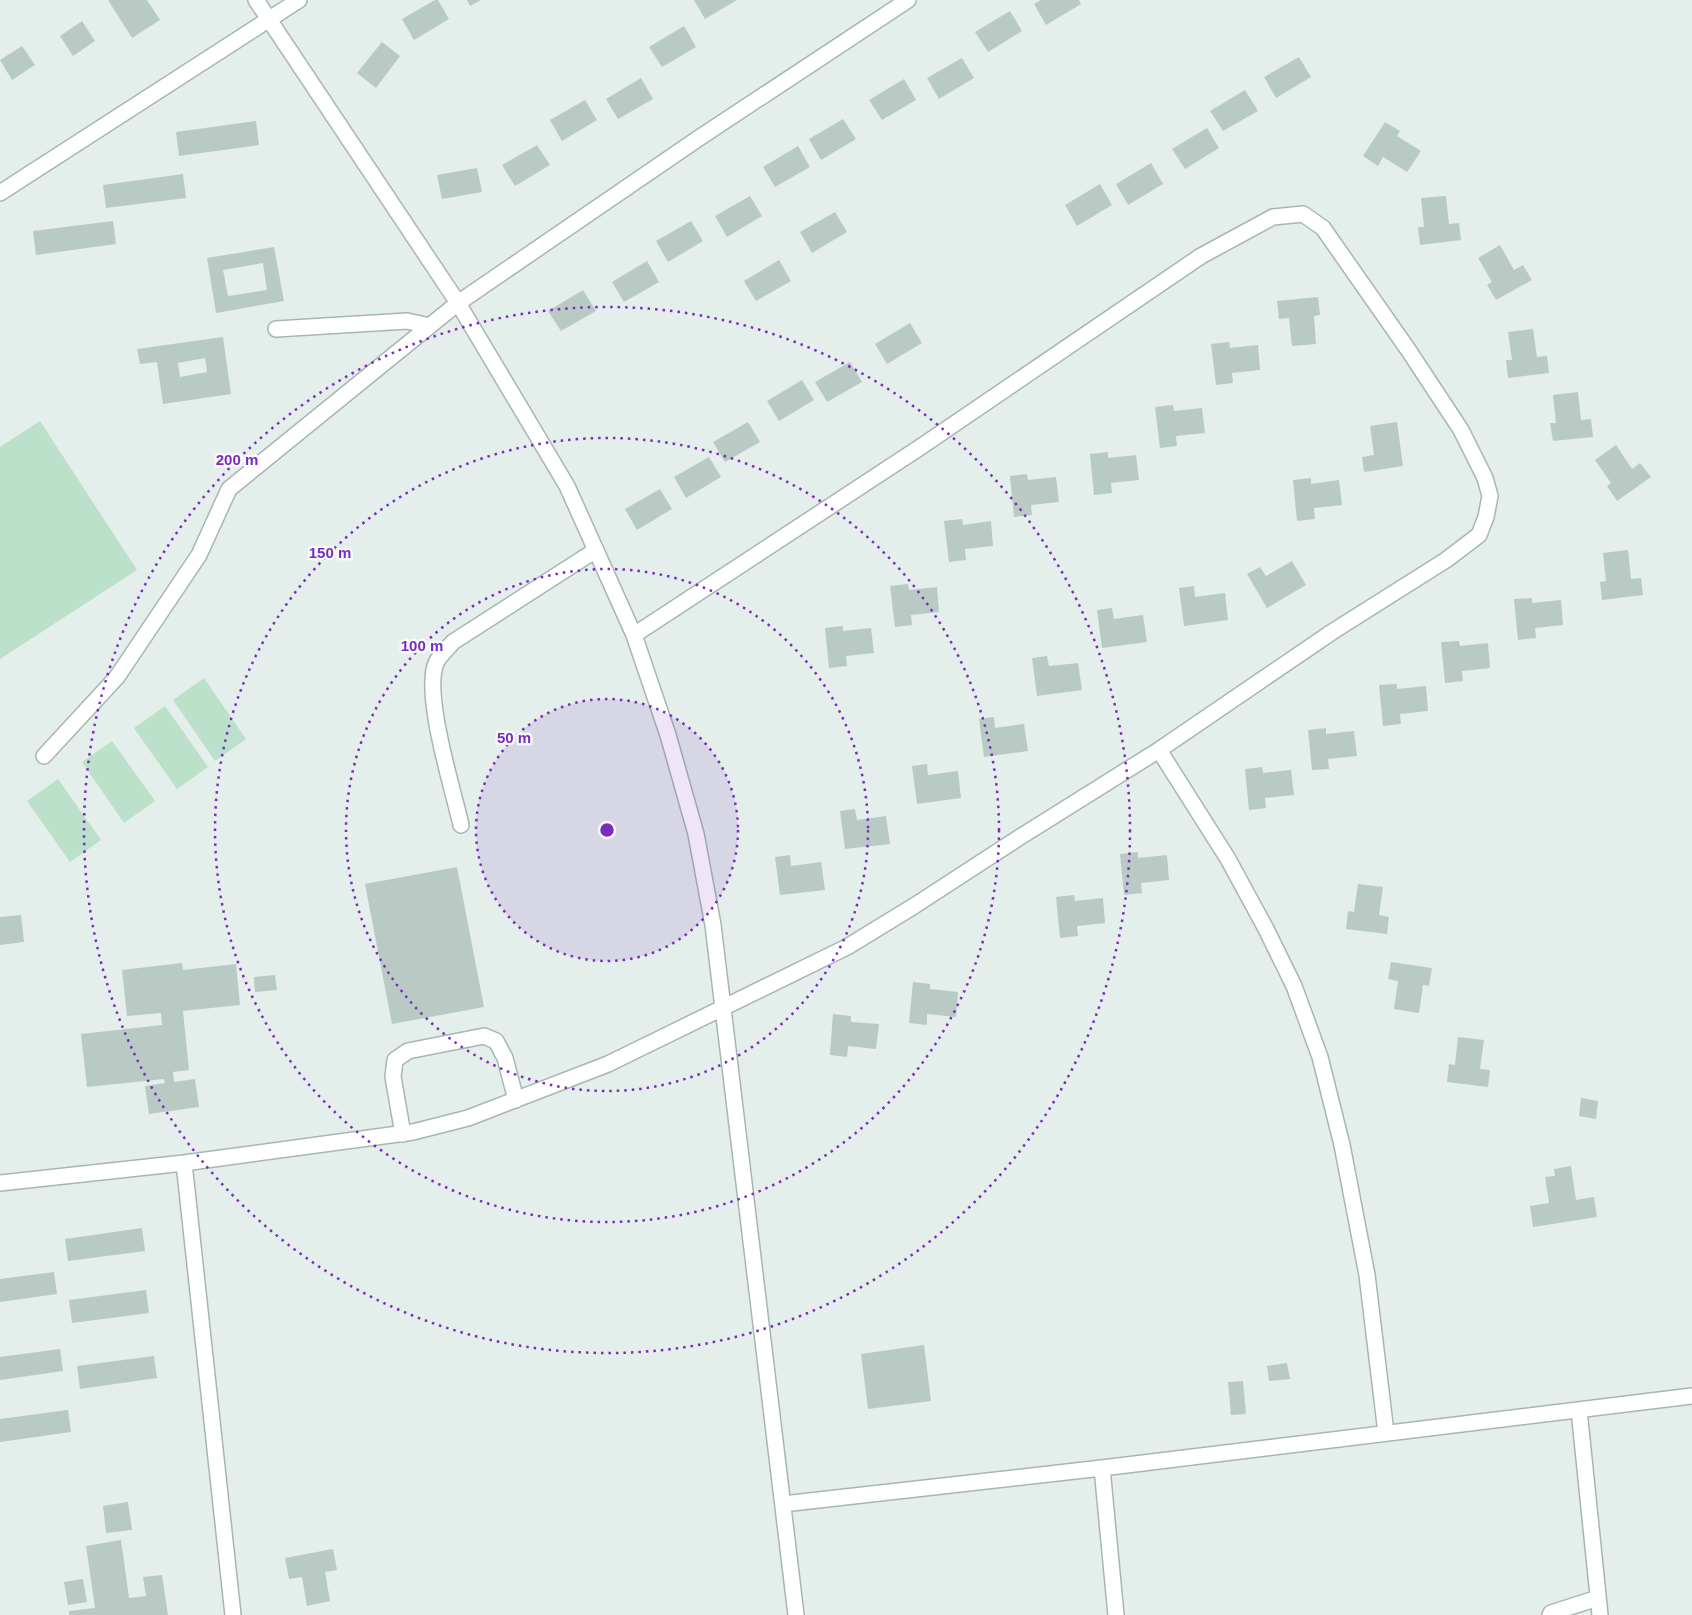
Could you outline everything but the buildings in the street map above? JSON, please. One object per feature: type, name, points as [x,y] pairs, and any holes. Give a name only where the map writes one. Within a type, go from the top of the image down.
[{"type":"street","points":[[256,0],[458,303],[567,486],[634,635],[668,735],[696,834],[713,925],[796,1615]]},
{"type":"street","points":[[0,193],[299,0]]},
{"type":"street","points":[[44,756],[117,677],[199,555],[229,489],[458,303],[700,138],[908,0]]},
{"type":"street","points":[[0,1183],[184,1163],[403,1134],[468,1118],[608,1064],[847,947],[1159,750],[1332,632],[1446,560],[1479,535],[1486,517],[1490,496],[1485,478],[1460,430],[1409,351],[1323,228],[1303,214],[1273,217],[1201,256],[919,448],[634,635]]},
{"type":"street","points":[[276,329],[407,321],[430,326]]},
{"type":"street","points":[[461,825],[434,712],[433,680],[436,662],[453,642],[596,550]]},
{"type":"street","points":[[1159,750],[1228,859],[1266,929],[1294,986],[1320,1057],[1342,1145],[1367,1275],[1386,1433]]},
{"type":"street","points":[[403,1134],[393,1077],[395,1060],[408,1051],[484,1036],[496,1041],[505,1058],[516,1100]]},
{"type":"street","points":[[184,1163],[233,1615]]},
{"type":"street","points":[[783,1504],[1102,1468],[1692,1396]]},
{"type":"street","points":[[1579,1410],[1600,1615]]},
{"type":"street","points":[[1102,1468],[1116,1615]]},
{"type":"street","points":[[1550,1615],[1551,1613],[1598,1598]]},
{"type":"green space","points":[[40,421],[137,570],[0,659],[0,447]]},
{"type":"green space","points":[[204,678],[246,739],[215,761],[173,700]]},
{"type":"green space","points":[[165,706],[208,767],[177,789],[134,728]]},
{"type":"green space","points":[[112,741],[155,801],[124,823],[82,762]]},
{"type":"green space","points":[[58,779],[101,840],[70,862],[27,801]]}]
